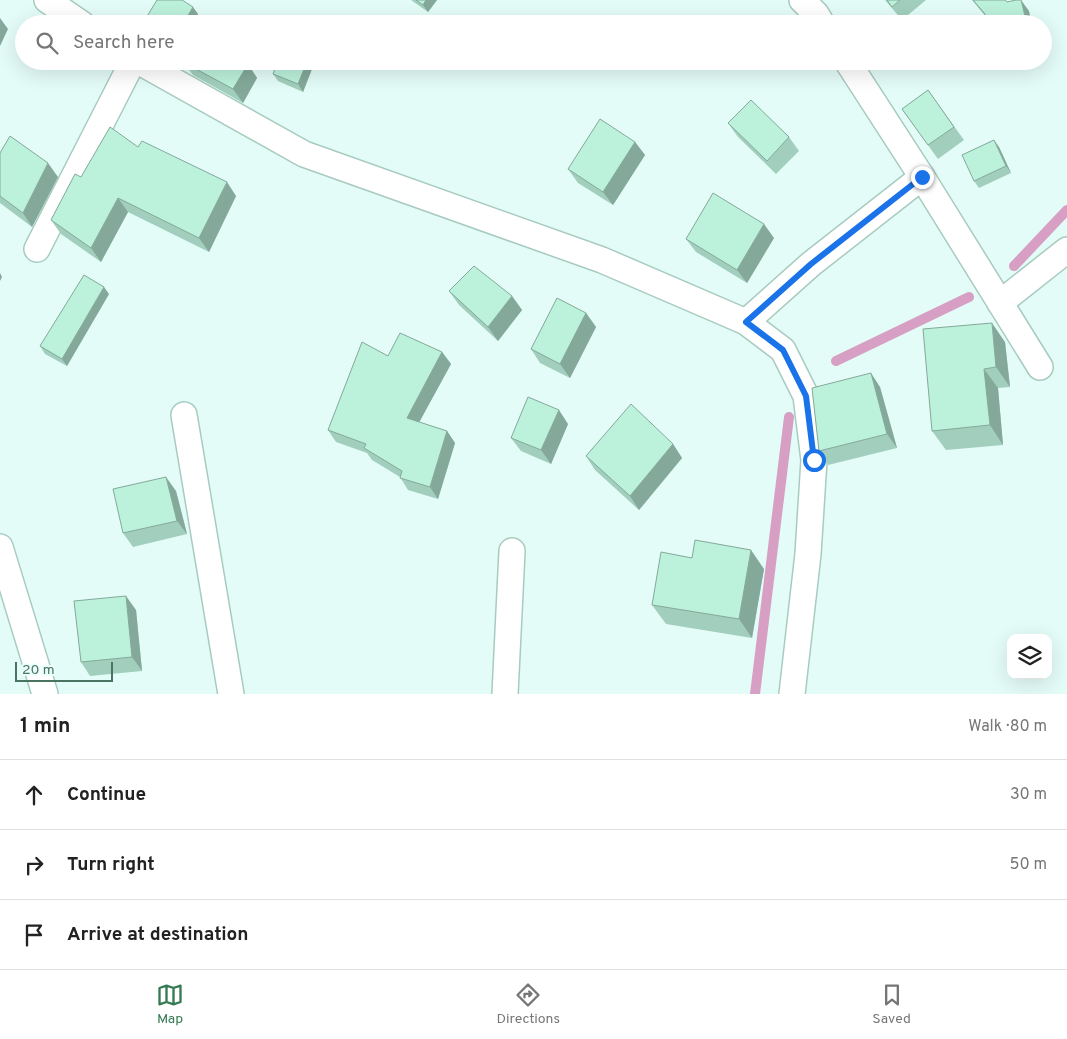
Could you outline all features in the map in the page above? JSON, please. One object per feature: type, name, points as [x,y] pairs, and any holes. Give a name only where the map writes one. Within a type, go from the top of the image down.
[{"type":"street","points":[[47,0],[69,15]]},
{"type":"street","points":[[802,0],[817,15]]},
{"type":"street","points":[[38,249],[128,70]]},
{"type":"street","points":[[154,70],[304,154],[602,260],[746,322],[783,350],[806,396],[814,460],[808,554],[792,694]]},
{"type":"street","points":[[853,70],[1040,367]]},
{"type":"street","points":[[746,322],[811,264],[922,177]]},
{"type":"street","points":[[1000,303],[1067,250]]},
{"type":"street","points":[[184,415],[231,694]]},
{"type":"street","points":[[0,546],[45,694]]},
{"type":"street","points":[[504,694],[512,551]]},
{"type":"building","points":[[157,0],[182,0],[193,7],[188,15],[148,15]]},
{"type":"building","points":[[416,0],[426,0],[423,5]]},
{"type":"building","points":[[887,0],[900,0],[892,7]]},
{"type":"building","points":[[973,0],[1005,0],[1007,2],[1021,0],[1025,15],[985,15]]},
{"type":"building","points":[[198,70],[244,70],[233,89]]},
{"type":"building","points":[[275,70],[304,70],[298,84],[273,74]]},
{"type":"building","points":[[928,90],[954,127],[928,145],[902,109]]},
{"type":"building","points":[[751,100],[789,137],[767,161],[728,123]]},
{"type":"building","points":[[600,119],[635,142],[603,192],[568,169]]},
{"type":"building","points":[[110,127],[138,147],[142,141],[227,182],[199,238],[118,198],[91,248],[51,220],[75,174],[81,177]]},
{"type":"building","points":[[10,136],[48,163],[23,213],[0,196],[0,153]]},
{"type":"building","points":[[994,140],[1006,166],[974,181],[962,155]]},
{"type":"building","points":[[713,193],[764,224],[737,270],[686,239]]},
{"type":"building","points":[[474,266],[512,296],[488,327],[449,291]]},
{"type":"building","points":[[84,275],[104,287],[62,359],[40,346]]},
{"type":"building","points":[[557,298],[586,313],[560,364],[531,349]]},
{"type":"building","points":[[992,323],[996,367],[984,369],[990,425],[932,431],[923,329]]},
{"type":"building","points":[[400,333],[442,352],[407,418],[447,431],[430,487],[400,478],[402,471],[364,448],[366,444],[328,430],[362,342],[388,356]]},
{"type":"building","points":[[871,373],[887,434],[819,451],[812,388]]},
{"type":"building","points":[[528,397],[559,410],[541,450],[511,438]]},
{"type":"building","points":[[631,404],[673,444],[630,496],[586,456]]},
{"type":"building","points":[[166,477],[177,521],[123,533],[113,489]]},
{"type":"building","points":[[695,540],[751,550],[739,619],[652,605],[661,552],[692,558]]},
{"type":"building","points":[[126,596],[132,657],[81,662],[74,601]]},
{"type":"waterway","points":[[1014,266],[1067,210]]},
{"type":"waterway","points":[[836,361],[969,297]]},
{"type":"waterway","points":[[755,694],[789,417]]},
{"type":"route","points":[[814,460],[806,396],[783,350],[746,322],[811,264],[922,177]]}]
